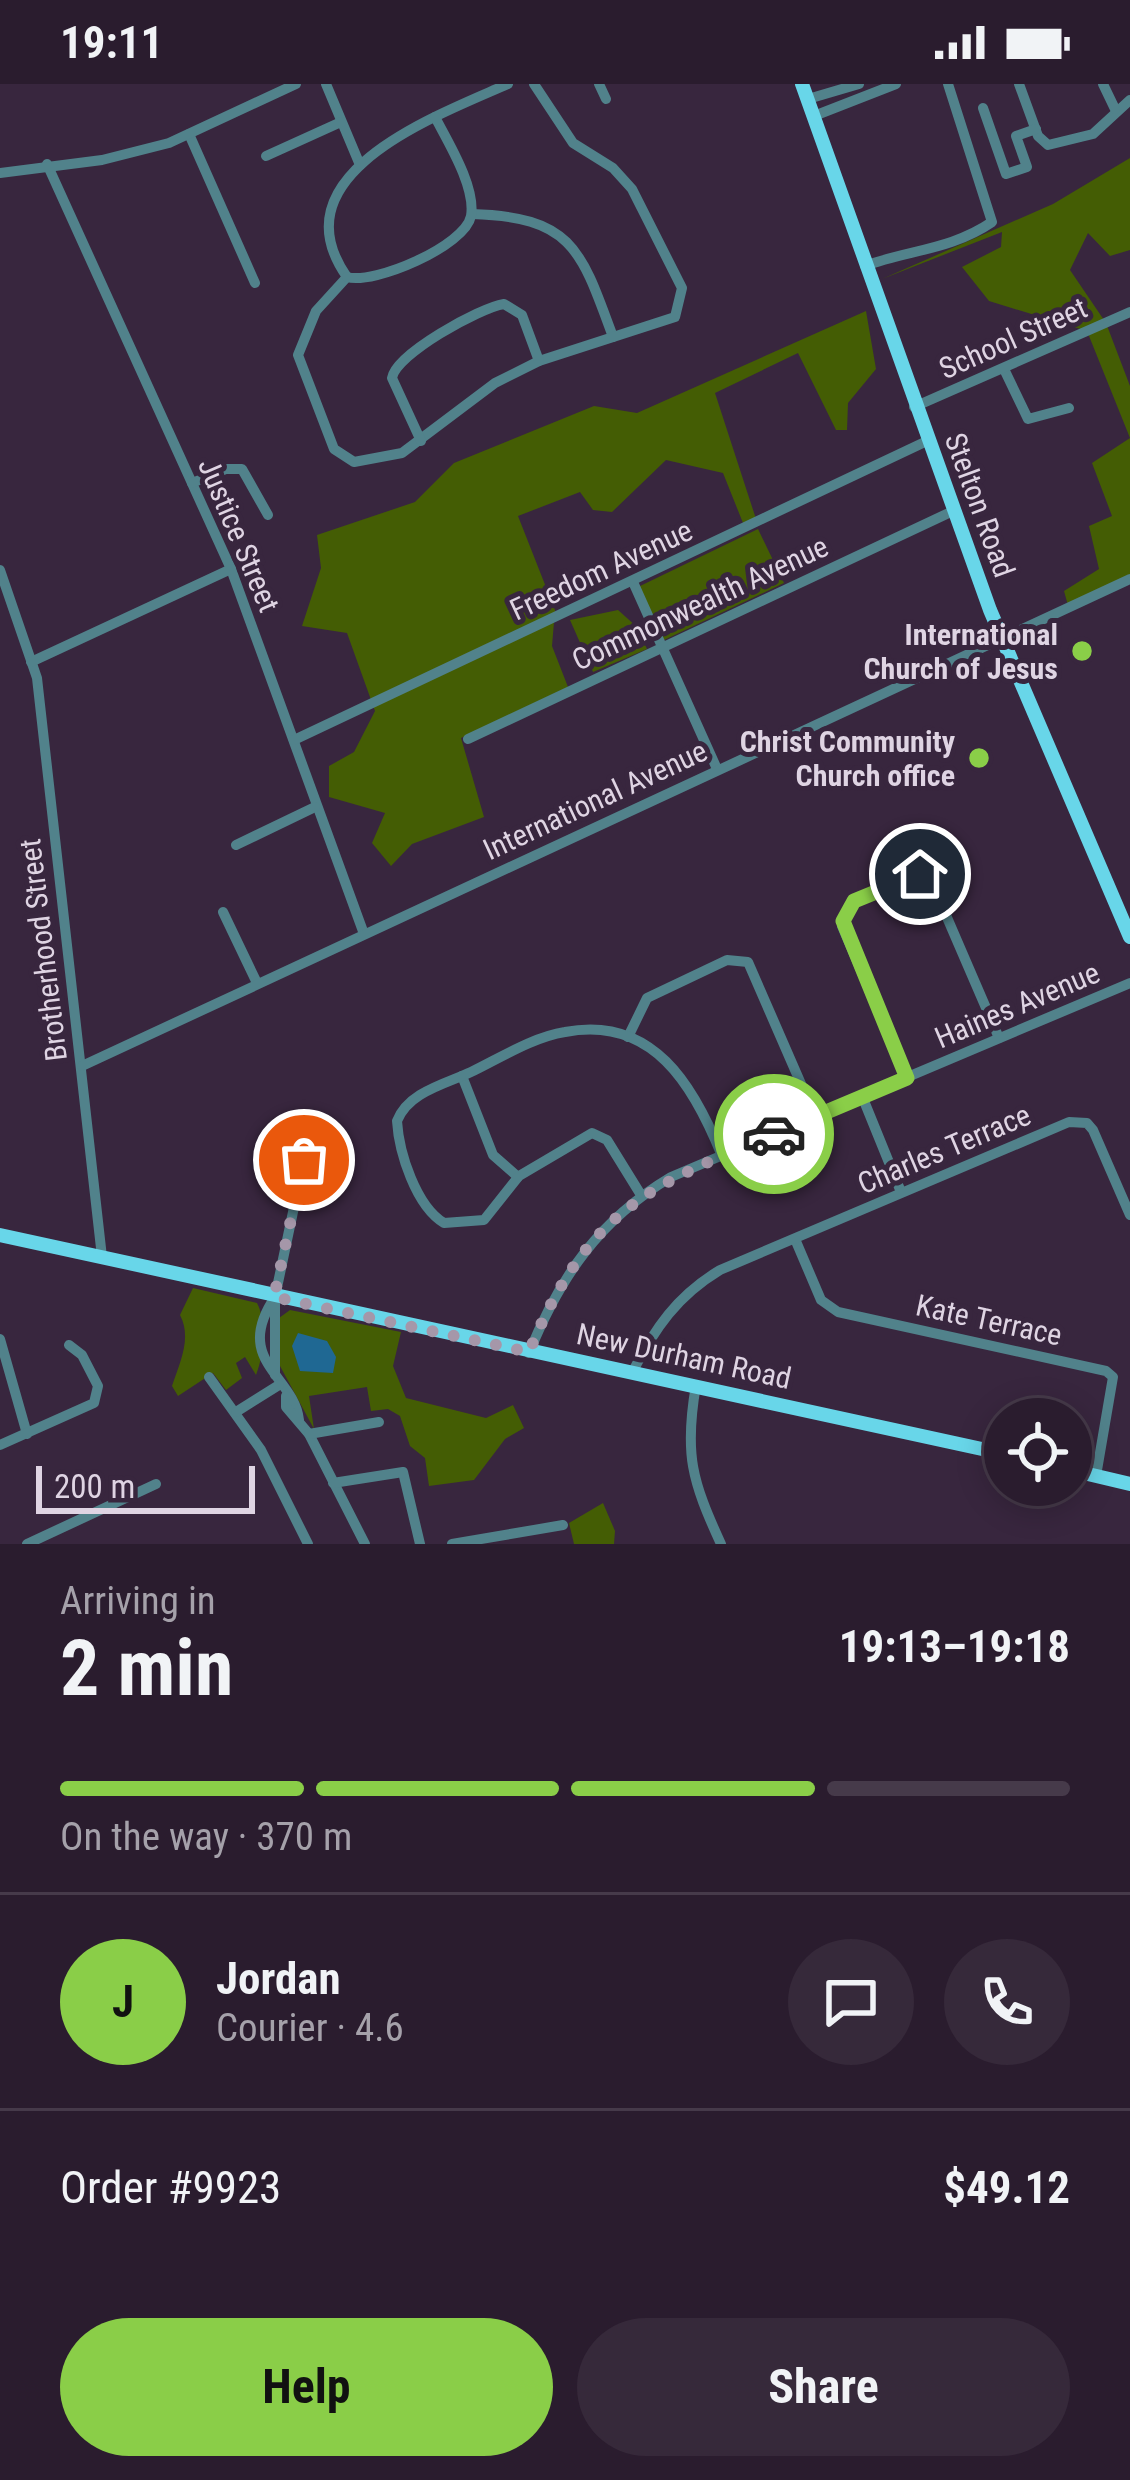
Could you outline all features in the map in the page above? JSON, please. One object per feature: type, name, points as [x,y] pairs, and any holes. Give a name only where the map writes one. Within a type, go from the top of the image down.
[{"type":"main road","name":"Stelton Road","points":[[805,92],[914,407],[1001,638],[1130,937]]},
{"type":"main road","name":"New Durham Road","points":[[0,1235],[984,1449]]},
{"type":"main road","points":[[1092,1476],[1130,1484]]},
{"type":"street","points":[[0,173],[139,152],[296,84]]},
{"type":"street","points":[[326,84],[360,165]]},
{"type":"street","points":[[347,277],[329,233],[328,210],[336,189],[360,165],[435,117],[508,84]]},
{"type":"street","points":[[347,277],[316,311],[298,355],[334,449],[345,460],[364,463],[395,456],[421,441],[495,382],[539,361],[669,322],[682,304],[682,288],[632,189],[613,168],[573,143],[534,84]]},
{"type":"street","points":[[599,84],[607,100]]},
{"type":"street","points":[[805,92],[860,84]]},
{"type":"street","points":[[814,116],[896,84]]},
{"type":"street","points":[[864,266],[904,252],[920,255],[988,226],[992,208],[948,84]]},
{"type":"street","points":[[1019,84],[1044,143],[1056,146],[1100,129],[1115,109],[1130,100]]},
{"type":"street","points":[[1103,84],[1115,109]]},
{"type":"street","points":[[983,108],[1006,174],[1027,166],[1016,136],[1036,129]]},
{"type":"street","points":[[347,277],[359,280],[412,264],[460,232],[472,214],[460,169],[435,117]]},
{"type":"street","points":[[266,156],[341,122]]},
{"type":"street","points":[[189,134],[255,283]]},
{"type":"street","name":"Justice Street","points":[[47,164],[231,569],[364,934]]},
{"type":"street","points":[[472,214],[522,215],[550,226],[590,273],[614,337]]},
{"type":"street","points":[[421,441],[392,378],[395,365],[410,353],[504,304],[522,315],[539,361]]},
{"type":"street","name":"School Street","points":[[914,407],[1130,312]]},
{"type":"street","points":[[1004,369],[1028,419],[1069,408]]},
{"type":"street","name":"Freedom Avenue","points":[[294,740],[927,441]]},
{"type":"street","points":[[192,483],[226,469],[242,469],[268,515]]},
{"type":"street","name":"Commonwealth Avenue","points":[[468,739],[953,512]]},
{"type":"street","points":[[31,662],[231,569]]},
{"type":"street","name":"Brotherhood Street","points":[[0,570],[31,662],[102,1257]]},
{"type":"street","name":"International Avenue","points":[[82,1066],[1130,579]]},
{"type":"street","points":[[633,582],[717,770]]},
{"type":"street","points":[[236,845],[315,807]]},
{"type":"street","points":[[907,1078],[842,926],[854,901],[913,875],[933,885],[999,1038]]},
{"type":"street","points":[[223,912],[257,983]]},
{"type":"street","points":[[628,1037],[646,998],[728,960],[748,962],[815,1116]]},
{"type":"street","name":"Haines Avenue","points":[[529,1352],[574,1264],[641,1195],[1130,983]]},
{"type":"street","points":[[641,1195],[607,1140],[592,1133],[518,1178],[484,1220],[451,1225],[426,1208],[400,1143],[398,1121],[415,1097],[568,1031],[628,1037],[652,1047],[682,1076],[722,1156]]},
{"type":"street","points":[[462,1076],[493,1155],[518,1178]]},
{"type":"street","points":[[862,1096],[901,1192]]},
{"type":"street","name":"Charles Terrace","points":[[633,1371],[665,1316],[696,1285],[901,1192],[1079,1121],[1093,1130],[1130,1215]]},
{"type":"street","points":[[304,1160],[274,1297],[276,1381],[286,1407],[309,1434],[365,1544]]},
{"type":"street","name":"Kate Terrace","points":[[795,1239],[821,1300],[838,1312],[1106,1371],[1113,1377],[1114,1394],[1096,1477]]},
{"type":"street","points":[[0,1339],[26,1433]]},
{"type":"street","points":[[0,1445],[97,1397],[98,1386],[82,1355],[69,1345]]},
{"type":"street","points":[[209,1377],[236,1412],[308,1544]]},
{"type":"street","points":[[236,1412],[276,1381]]},
{"type":"street","points":[[263,1393],[259,1383],[276,1381]]},
{"type":"street","points":[[696,1385],[687,1437],[689,1461],[721,1544]]},
{"type":"street","points":[[309,1434],[379,1422]]},
{"type":"street","points":[[333,1483],[403,1472],[420,1544]]},
{"type":"street","points":[[27,1544],[156,1484]]},
{"type":"street","points":[[452,1544],[525,1538],[562,1525]]},
{"type":"green space","points":[[1130,158],[1130,250],[1110,256],[1088,233],[1070,270],[1106,323],[1130,386],[1130,438],[1087,331],[989,301],[962,267],[1001,247],[1002,232],[882,279],[1053,204]]},
{"type":"green space","points":[[866,311],[876,369],[848,403],[847,430],[836,430],[798,353],[715,393],[757,522],[745,528],[723,473],[666,460],[612,512],[593,510],[580,492],[518,516],[555,610],[552,646],[568,687],[461,738],[484,817],[412,844],[391,866],[372,843],[385,813],[329,797],[329,766],[354,752],[375,711],[347,633],[302,626],[321,568],[317,535],[415,502],[454,463],[594,406],[637,413]]},
{"type":"green space","points":[[1130,438],[1130,576],[1069,609],[1064,591],[1099,569],[1089,526],[1112,516],[1092,463]]},
{"type":"green space","points":[[758,529],[784,583],[664,640],[638,587]]},
{"type":"green space","points":[[618,610],[637,627],[647,649],[593,672],[570,620]]},
{"type":"green space","points":[[193,1288],[257,1303],[262,1348],[256,1375],[245,1357],[236,1363],[242,1378],[226,1390],[213,1373],[178,1396],[172,1386],[185,1341],[180,1315]]},
{"type":"green space","points":[[290,1310],[401,1332],[393,1366],[406,1398],[486,1418],[513,1405],[524,1428],[505,1439],[474,1480],[429,1486],[425,1458],[410,1446],[400,1416],[388,1409],[371,1411],[367,1387],[309,1396],[314,1429],[280,1366],[279,1318]]},
{"type":"green space","points":[[603,1503],[615,1531],[614,1544],[574,1544],[569,1523]]},
{"type":"water","points":[[298,1333],[327,1341],[336,1357],[333,1373],[300,1371],[292,1346]]},
{"type":"way so far","points":[[304,1160],[274,1297],[529,1352],[563,1278],[584,1249],[637,1197],[671,1177],[774,1134]]},
{"type":"place","name":"International Church of Jesus","points":[[1082,651]]},
{"type":"place","name":"Christ Community Church office","points":[[979,758]]},
{"type":"route","points":[[774,1134],[907,1078],[842,926],[847,907],[854,901],[920,874]]}]
